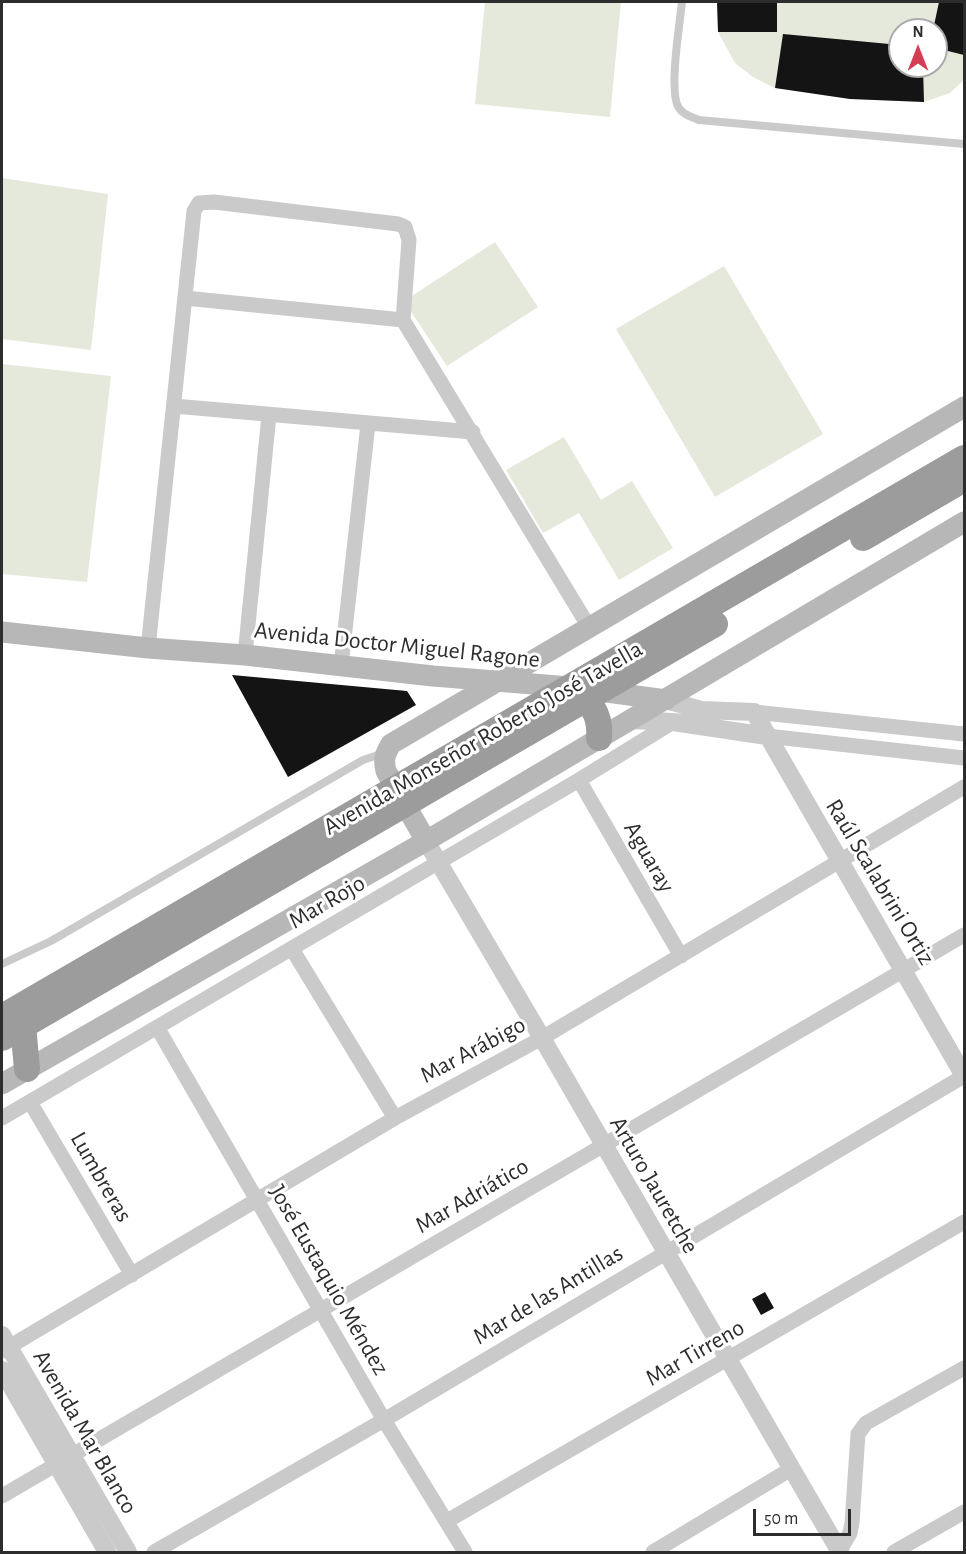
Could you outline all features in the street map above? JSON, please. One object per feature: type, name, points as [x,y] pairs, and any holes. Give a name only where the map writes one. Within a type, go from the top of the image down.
[{"type":"highway","name":"Avenida Monseñor Roberto José Tavella","points":[[586,692],[964,458]]},
{"type":"highway","name":"Avenida Monseñor Roberto José Tavella","points":[[2,1038],[12,1015],[964,479]]},
{"type":"highway","points":[[586,692],[598,717],[599,738]]},
{"type":"highway","points":[[12,1015],[27,1069]]},
{"type":"main road","points":[[426,841],[386,771],[384,760],[391,744],[964,407]]},
{"type":"main road","points":[[2,1084],[426,841],[964,522]]},
{"type":"main road","name":"Avenida Doctor Miguel Ragone","points":[[2,632],[148,648],[245,655],[666,700]]},
{"type":"main road","points":[[433,676],[447,685],[449,709]]},
{"type":"street","points":[[148,648],[194,212],[199,203],[214,202],[398,224],[405,227],[409,240],[403,320],[590,627]]},
{"type":"street","points":[[185,298],[403,320]]},
{"type":"street","points":[[174,406],[473,432]]},
{"type":"street","points":[[245,655],[269,415]]},
{"type":"street","points":[[341,666],[368,424]]},
{"type":"street","name":"Avenida Doctor Miguel Ragone","points":[[666,700],[701,710],[754,712],[964,734]]},
{"type":"street","name":"Raúl Scalabrini Ortiz","points":[[754,712],[840,863],[905,970],[964,1076]]},
{"type":"street","points":[[632,720],[673,722],[767,736],[964,758]]},
{"type":"street","name":"Mar Rojo","points":[[2,1118],[579,780],[673,722]]},
{"type":"street","name":"Aguaray","points":[[579,780],[681,957]]},
{"type":"street","name":"Mar Arábigo","points":[[4,1345],[132,1275],[395,1118],[542,1038],[840,863],[964,787]]},
{"type":"street","name":"Arturo Jauretche","points":[[426,841],[839,1552]]},
{"type":"street","name":"Mar Adriático","points":[[2,1496],[964,935]]},
{"type":"street","points":[[292,948],[395,1118]]},
{"type":"street","name":"José Eustaquio Méndez","points":[[157,1027],[384,1420],[465,1552]]},
{"type":"street","name":"Mar de las Antillas","points":[[154,1552],[384,1420],[964,1076]]},
{"type":"street","name":"Lumbreras","points":[[30,1102],[132,1275]]},
{"type":"street","name":"Mar Tirreno","points":[[447,1521],[964,1222]]},
{"type":"street","name":"Avenida Mar Blanco","points":[[4,1345],[107,1552]]},
{"type":"street","points":[[839,1552],[850,1533],[852,1523],[858,1434],[861,1427],[964,1368]]},
{"type":"street","name":"Avenida Mar Blanco","points":[[2,1370],[128,1552]]},
{"type":"street","points":[[653,1552],[791,1468]]},
{"type":"street","points":[[894,1552],[964,1512]]},
{"type":"lane","points":[[682,2],[674,90],[679,108],[685,115],[699,120],[964,144]]},
{"type":"lane","points":[[2,964],[51,941],[363,760],[386,752]]},
{"type":"shaded area","points":[[485,2],[621,2],[610,117],[475,104]]},
{"type":"shaded area","points":[[717,2],[964,2],[964,80],[950,93],[924,102],[850,99],[775,88],[753,77],[735,63],[718,32]]},
{"type":"shaded area","points":[[2,178],[108,194],[91,350],[2,339]]},
{"type":"shaded area","points":[[495,242],[538,307],[447,366],[404,301]]},
{"type":"shaded area","points":[[724,266],[823,434],[715,497],[616,329]]},
{"type":"shaded area","points":[[2,364],[111,376],[87,582],[2,574]]},
{"type":"shaded area","points":[[564,437],[601,500],[632,481],[673,548],[619,580],[579,513],[543,533],[506,470]]},
{"type":"building","points":[[717,2],[777,2],[777,32],[718,32]]},
{"type":"building","points":[[939,2],[964,2],[964,55],[948,51],[948,18],[936,18]]},
{"type":"building","points":[[783,34],[888,44],[888,78],[923,78],[924,102],[850,99],[775,88]]},
{"type":"building","points":[[232,675],[407,691],[416,705],[288,777]]},
{"type":"building","points":[[765,1292],[774,1308],[761,1315],[752,1299]]}]
